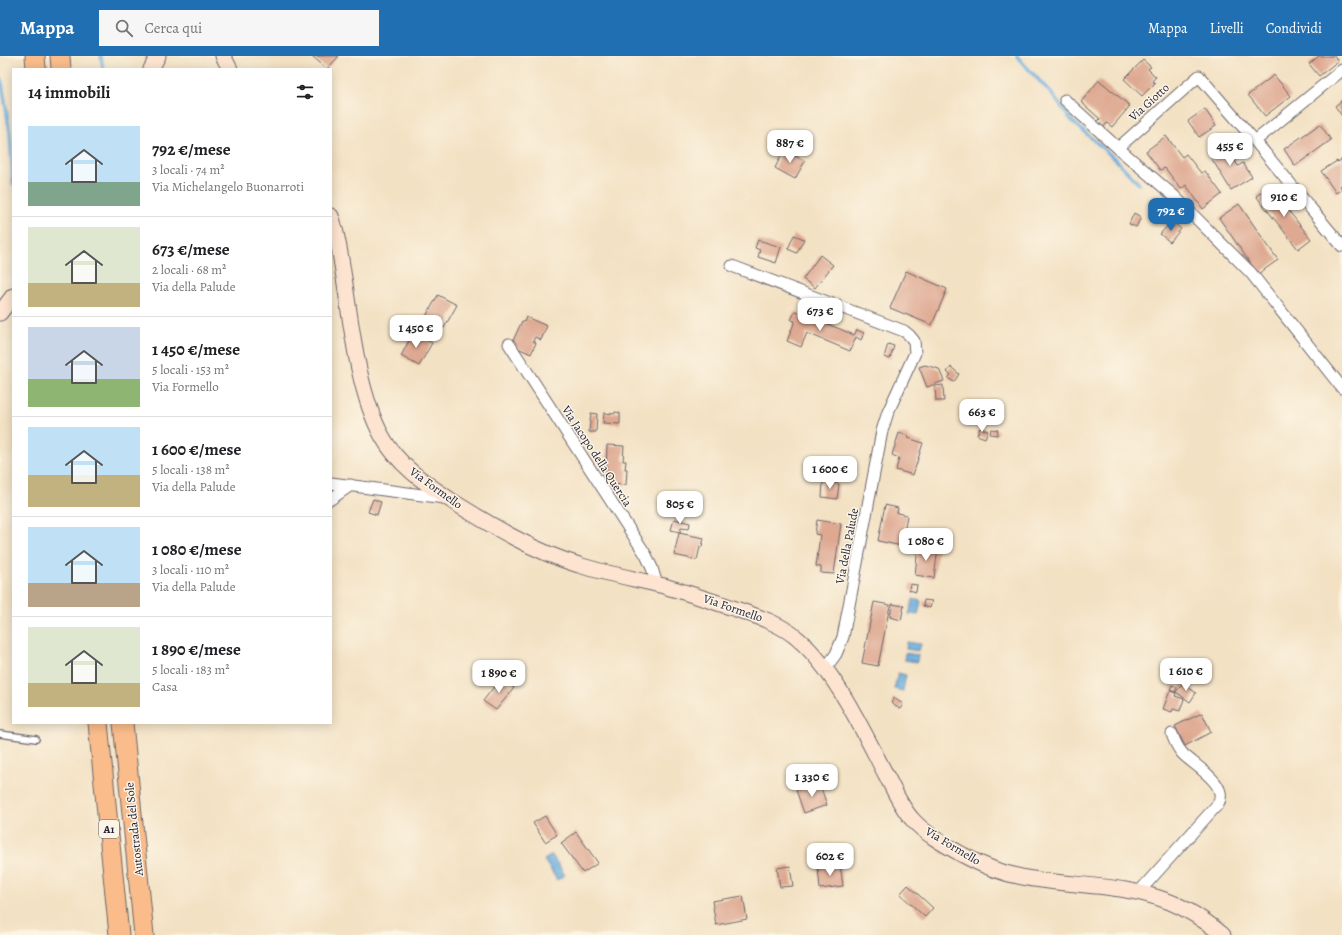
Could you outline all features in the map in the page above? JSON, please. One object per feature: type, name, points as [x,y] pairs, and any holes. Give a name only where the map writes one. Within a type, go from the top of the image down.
[{"type":"highway","points":[[35,56],[36,68]]},
{"type":"highway","points":[[60,56],[61,68]]},
{"type":"highway","name":"Autostrada del Sole","points":[[98,724],[119,935]]},
{"type":"highway","name":"Autostrada del Sole","points":[[123,724],[144,935]]},
{"type":"main road","points":[[152,68],[158,56]]},
{"type":"main road","points":[[223,56],[229,68]]},
{"type":"main road","name":"Via Formello","points":[[332,220],[338,241],[361,377],[367,397],[378,429],[390,450],[403,464],[421,479],[490,524],[547,554],[589,568],[657,584],[714,602],[773,622],[787,630],[800,640],[825,669],[852,712],[906,811],[914,822],[950,847],[969,858],[1007,873],[1032,879],[1100,886],[1138,893],[1168,901],[1186,909],[1204,920],[1223,935]]},
{"type":"main road","points":[[0,313],[12,297]]},
{"type":"street","points":[[1342,70],[1255,141],[1342,246]]},
{"type":"street","name":"Via Giotto","points":[[1118,148],[1198,76],[1255,141]]},
{"type":"street","points":[[1065,100],[1174,196],[1251,273],[1342,388]]},
{"type":"street","name":"Via della Palude","points":[[732,266],[904,331],[912,338],[915,345],[914,357],[883,428],[843,636],[836,654],[825,669]]},
{"type":"street","name":"Via Jacopo della Quercia","points":[[509,344],[646,555],[657,584]]},
{"type":"street","points":[[332,482],[450,499]]},
{"type":"street","points":[[332,498],[351,485]]},
{"type":"street","points":[[1138,893],[1221,799],[1220,791],[1217,785],[1198,765],[1180,752],[1172,734]]},
{"type":"lane","points":[[0,734],[36,739]]},
{"type":"water","points":[[913,599],[921,601],[918,615],[909,614]]},
{"type":"water","points":[[907,642],[921,644],[919,651],[906,649]]},
{"type":"water","points":[[905,653],[918,655],[917,662],[904,660]]},
{"type":"water","points":[[898,673],[906,675],[903,691],[894,689]]},
{"type":"water","points":[[552,855],[565,875],[557,880],[544,860]]},
{"type":"building","points":[[312,56],[339,56],[328,68],[326,68]]},
{"type":"building","points":[[1319,56],[1334,56],[1338,61],[1319,76],[1309,64]]},
{"type":"building","points":[[1143,60],[1151,67],[1148,69],[1156,77],[1152,81],[1155,83],[1142,96],[1124,79]]},
{"type":"building","points":[[1274,75],[1291,96],[1265,116],[1248,95]]},
{"type":"building","points":[[1099,80],[1130,106],[1112,127],[1107,123],[1103,128],[1097,122],[1100,119],[1081,102]]},
{"type":"building","points":[[1342,100],[1342,116],[1335,106]]},
{"type":"building","points":[[1205,109],[1216,126],[1199,137],[1188,121]]},
{"type":"building","points":[[1320,124],[1331,140],[1295,166],[1284,149]]},
{"type":"building","points":[[1166,136],[1182,157],[1186,154],[1201,173],[1205,171],[1222,194],[1203,209],[1186,185],[1181,189],[1165,168],[1160,170],[1146,151]]},
{"type":"building","points":[[1228,144],[1237,157],[1234,159],[1238,166],[1243,163],[1252,177],[1231,190],[1210,156]]},
{"type":"building","points":[[784,150],[805,161],[795,179],[775,168]]},
{"type":"building","points":[[1342,159],[1342,185],[1340,186],[1342,189],[1336,193],[1321,171]]},
{"type":"building","points":[[1269,186],[1311,239],[1298,249],[1256,196]]},
{"type":"building","points":[[1239,204],[1278,260],[1258,274],[1219,218]]},
{"type":"building","points":[[1134,213],[1141,217],[1136,227],[1129,224]]},
{"type":"building","points":[[1172,221],[1181,229],[1170,242],[1160,234]]},
{"type":"building","points":[[794,235],[804,239],[797,253],[788,249]]},
{"type":"building","points":[[758,240],[781,247],[776,263],[758,257],[760,250],[755,248]]},
{"type":"building","points":[[820,255],[833,265],[815,288],[803,279]]},
{"type":"building","points":[[906,271],[947,289],[932,325],[890,308]]},
{"type":"building","points":[[438,295],[457,305],[444,328],[425,318]]},
{"type":"building","points":[[795,311],[816,320],[815,323],[821,325],[823,322],[854,335],[857,330],[864,333],[861,340],[856,337],[850,351],[807,333],[801,347],[787,341],[795,321],[791,320]]},
{"type":"building","points":[[526,317],[547,326],[541,340],[535,337],[533,341],[536,343],[531,354],[511,345],[522,321],[524,322]]},
{"type":"building","points":[[413,333],[432,343],[419,366],[401,356]]},
{"type":"building","points":[[888,344],[894,346],[890,359],[884,357]]},
{"type":"building","points":[[925,365],[939,369],[944,381],[927,387],[919,367]]},
{"type":"building","points":[[951,367],[959,374],[954,382],[948,378],[951,375],[947,372]]},
{"type":"building","points":[[943,385],[944,401],[936,401],[935,386]]},
{"type":"building","points":[[615,412],[620,413],[620,424],[603,423],[604,413],[614,414]]},
{"type":"building","points":[[591,413],[597,414],[596,432],[589,432]]},
{"type":"building","points":[[980,428],[988,431],[985,438],[977,435]]},
{"type":"building","points":[[991,429],[998,430],[997,435],[990,434]]},
{"type":"building","points":[[899,433],[923,443],[913,475],[896,470],[899,458],[892,455]]},
{"type":"building","points":[[607,445],[624,446],[623,461],[626,461],[625,469],[627,469],[626,485],[610,484],[610,477],[606,477]]},
{"type":"building","points":[[823,482],[839,484],[837,499],[822,497]]},
{"type":"building","points":[[373,499],[381,502],[377,515],[368,512]]},
{"type":"building","points":[[885,505],[898,508],[897,513],[907,515],[902,546],[878,541]]},
{"type":"building","points":[[674,519],[690,523],[689,529],[681,528],[680,532],[671,530]]},
{"type":"building","points":[[817,520],[841,524],[834,574],[821,573],[821,567],[816,566],[820,535],[815,534]]},
{"type":"building","points":[[679,533],[704,538],[697,560],[674,555]]},
{"type":"building","points":[[918,546],[938,548],[934,578],[915,575]]},
{"type":"building","points":[[910,584],[917,585],[916,592],[909,590]]},
{"type":"building","points":[[924,600],[932,601],[930,608],[923,606]]},
{"type":"building","points":[[874,602],[890,605],[878,666],[862,663]]},
{"type":"building","points":[[892,604],[904,606],[901,620],[890,617]]},
{"type":"building","points":[[501,678],[514,688],[496,710],[483,701]]},
{"type":"building","points":[[1183,683],[1196,693],[1190,702],[1176,692]]},
{"type":"building","points":[[1172,685],[1177,687],[1175,692],[1170,690]]},
{"type":"building","points":[[1170,691],[1176,693],[1175,696],[1184,699],[1180,711],[1173,709],[1172,712],[1163,709]]},
{"type":"building","points":[[894,698],[903,704],[900,709],[891,703]]},
{"type":"building","points":[[1202,713],[1211,732],[1185,746],[1175,726]]},
{"type":"building","points":[[819,782],[827,805],[804,813],[796,790]]},
{"type":"building","points":[[545,816],[557,835],[545,842],[533,823]]},
{"type":"building","points":[[576,832],[598,863],[583,873],[561,843]]},
{"type":"building","points":[[840,864],[843,886],[820,889],[818,867]]},
{"type":"building","points":[[790,866],[793,886],[780,887],[777,868]]},
{"type":"building","points":[[908,885],[933,908],[925,917],[900,894]]},
{"type":"building","points":[[743,896],[747,919],[716,925],[712,901]]},
{"type":"waterway","points":[[101,56],[103,68]]},
{"type":"waterway","points":[[1017,56],[1051,93],[1072,121],[1115,159],[1139,184]]},
{"type":"waterway","points":[[0,78],[10,133],[12,167]]}]
